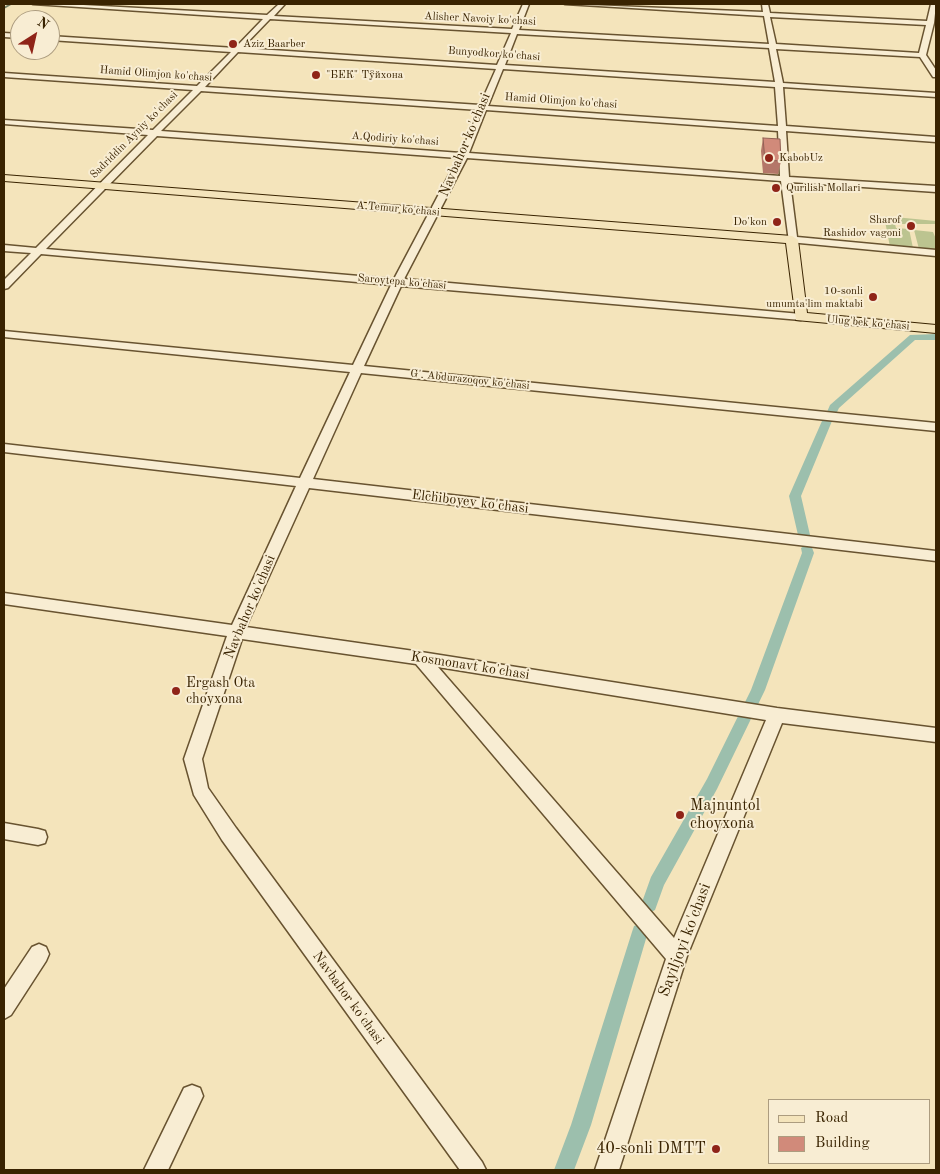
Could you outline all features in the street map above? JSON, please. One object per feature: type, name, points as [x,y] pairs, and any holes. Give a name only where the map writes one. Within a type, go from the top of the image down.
[{"type":"main road","name":"A.Temur ko'chasi","points":[[4,178],[792,240]]},
{"type":"main road","points":[[792,240],[801,317]]},
{"type":"main road","name":"Ulug'bek ko'chasi","points":[[801,317],[936,329]]},
{"type":"street","name":"Alisher Navoiy ko'chasi","points":[[36,4],[514,30],[922,56]]},
{"type":"street","name":"Sadriddin Ayniy ko'chasi","points":[[4,286],[101,185],[282,4]]},
{"type":"street","name":"Navbahor ko'chasi","points":[[474,1170],[200,790],[193,758],[237,632],[306,484],[355,369],[397,281],[436,212],[464,155],[482,107],[526,4]]},
{"type":"street","points":[[568,4],[931,23]]},
{"type":"street","points":[[764,4],[779,84],[785,179],[792,240],[936,254]]},
{"type":"street","points":[[934,4],[922,56],[936,75]]},
{"type":"street","name":"Bunyodkor ko'chasi","points":[[60,39],[936,95]]},
{"type":"street","name":"Hamid Olimjon ko'chasi","points":[[4,75],[936,139]]},
{"type":"street","name":"A.Qodiriy ko'chasi","points":[[4,122],[936,189]]},
{"type":"street","name":"Saroytepa ko'chasi","points":[[4,248],[801,317]]},
{"type":"street","name":"G'. Abdurazoqov ko'chasi","points":[[4,334],[936,428]]},
{"type":"street","name":"Elchiboyev ko'chasi","points":[[4,448],[936,556]]},
{"type":"street","name":"Kosmonavt ko'chasi","points":[[4,599],[421,658],[776,715],[936,735]]},
{"type":"street","points":[[421,658],[677,956]]},
{"type":"street","name":"Sayiljoyi ko'chasi","points":[[607,1170],[677,956],[776,715]]},
{"type":"street","points":[[4,831],[38,837]]},
{"type":"street","points":[[4,1008],[38,954]]},
{"type":"street","points":[[156,1170],[192,1096]]},
{"type":"green space","points":[[884,216],[936,221],[936,224],[895,224],[896,228],[909,229],[913,248],[890,247]]},
{"type":"green space","points":[[914,230],[933,232],[936,239],[936,250],[919,249]]},
{"type":"building","points":[[763,138],[780,139],[781,161],[765,160]]},
{"type":"waterway","points":[[4,8],[11,4]]},
{"type":"waterway","points":[[832,412],[834,407],[913,337],[936,337]]},
{"type":"waterway","points":[[804,535],[795,496],[827,421]]},
{"type":"waterway","points":[[649,905],[657,882],[712,784],[758,690],[808,553],[807,548]]},
{"type":"waterway","points":[[564,1170],[581,1125],[640,932]]},
{"type":"place","name":"Aziz Baarber","points":[[233,44]]},
{"type":"place","name":"\"БЕК\" Тўйхона","points":[[316,75]]},
{"type":"place","name":"KabobUz","points":[[769,158]]},
{"type":"place","name":"Qurilish Mollari","points":[[776,188]]},
{"type":"place","name":"Do'kon","points":[[777,222]]},
{"type":"place","name":"Sharof Rashidov vagoni","points":[[911,226]]},
{"type":"place","name":"10-sonli umumta'lim maktabi","points":[[873,297]]},
{"type":"place","name":"Ergash Ota choyxona","points":[[176,691]]},
{"type":"place","name":"Majnuntol choyxona","points":[[680,815]]},
{"type":"place","name":"40-sonli DMTT","points":[[716,1149]]}]
